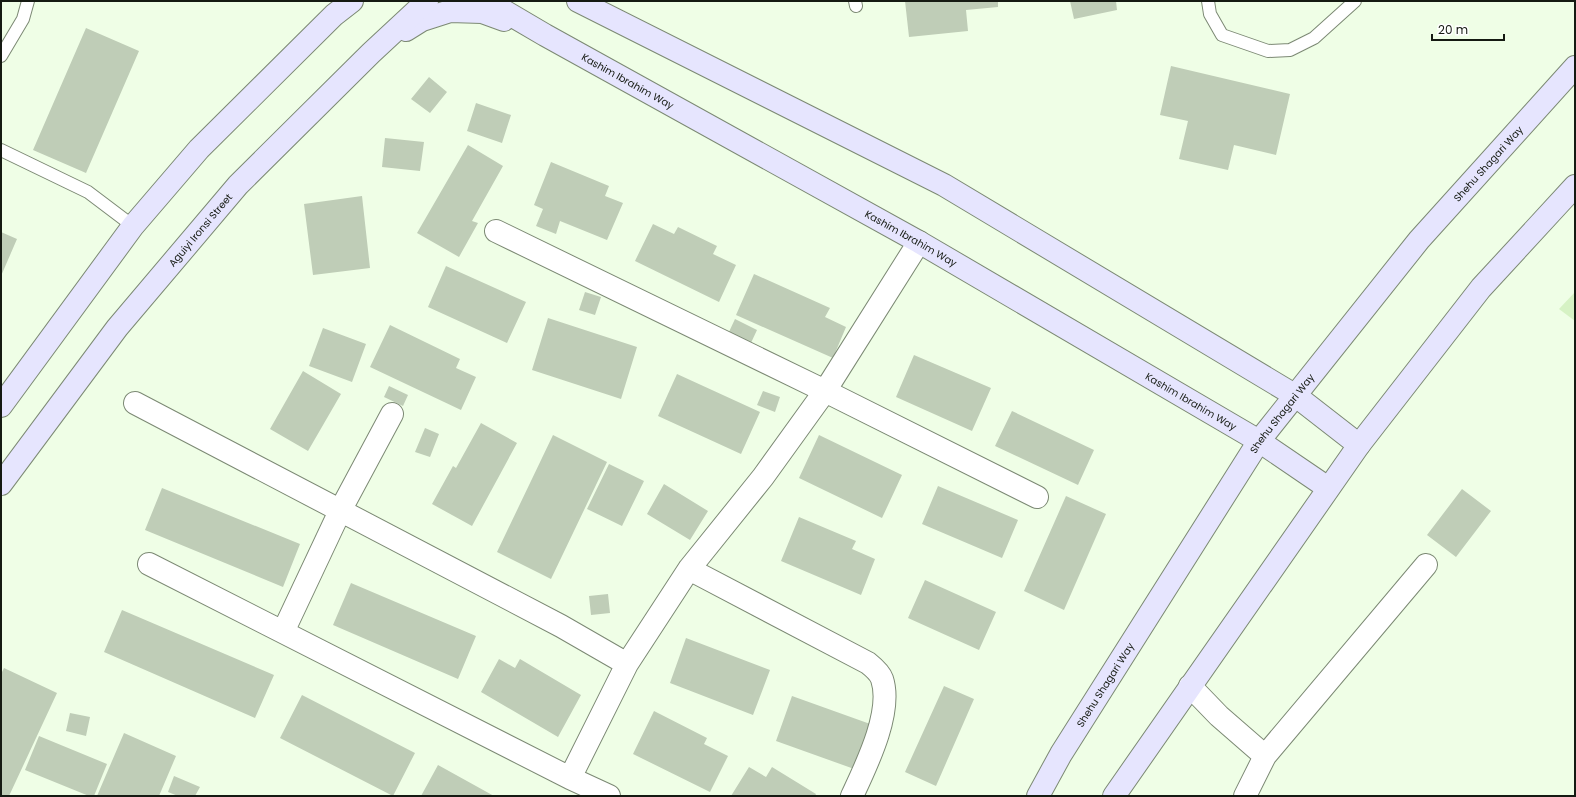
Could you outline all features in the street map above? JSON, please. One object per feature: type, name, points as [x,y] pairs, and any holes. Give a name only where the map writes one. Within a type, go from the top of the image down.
[{"type":"main road","points":[[1,406],[133,226],[199,149],[336,8],[352,1]]},
{"type":"main road","name":"Aguiyi Ironsi Street","points":[[1,484],[117,328],[238,185],[427,1]]},
{"type":"main road","name":"Kashim Ibrahim Way","points":[[487,1],[545,35],[919,242],[1259,441],[1328,488]]},
{"type":"main road","points":[[578,1],[944,185],[1296,396],[1359,445]]},
{"type":"main road","points":[[591,1],[607,16]]},
{"type":"main road","points":[[372,53],[422,20],[450,11],[482,12],[545,35]]},
{"type":"main road","name":"Shehu Shagari Way","points":[[1038,796],[1061,754],[1259,441],[1419,240],[1575,67]]},
{"type":"main road","points":[[1114,796],[1359,445],[1481,288],[1575,186]]},
{"type":"street","points":[[496,231],[826,391],[1037,497]]},
{"type":"street","points":[[570,778],[627,664],[689,569],[763,477],[826,391],[919,242]]},
{"type":"street","points":[[135,403],[561,626],[627,664]]},
{"type":"street","points":[[283,632],[340,511],[392,414]]},
{"type":"street","points":[[149,564],[570,778],[610,796]]},
{"type":"street","points":[[1245,796],[1266,756],[1426,565]]},
{"type":"street","points":[[689,569],[868,663],[882,678],[885,696],[880,733],[852,796]]},
{"type":"street","points":[[1190,686],[1219,716],[1266,756]]},
{"type":"lane","points":[[1,56],[23,20],[28,1]]},
{"type":"lane","points":[[1208,1],[1210,14],[1222,34],[1268,51],[1290,50],[1314,38],[1355,1]]},
{"type":"lane","points":[[1,150],[88,192],[133,226]]},
{"type":"green space","points":[[1575,292],[1575,321],[1559,309]]},
{"type":"building","points":[[905,1],[998,1],[998,7],[966,10],[968,31],[909,37]]},
{"type":"building","points":[[1070,1],[1116,1],[1117,10],[1074,19]]},
{"type":"building","points":[[86,28],[139,51],[86,173],[33,150]]},
{"type":"building","points":[[1171,66],[1290,94],[1276,155],[1234,145],[1228,170],[1179,159],[1188,121],[1160,115]]},
{"type":"building","points":[[429,77],[447,92],[430,113],[411,99]]},
{"type":"building","points":[[476,103],[511,115],[502,143],[467,131]]},
{"type":"building","points":[[385,138],[424,142],[420,171],[382,167]]},
{"type":"building","points":[[468,145],[503,166],[472,221],[478,223],[459,257],[417,233]]},
{"type":"building","points":[[551,162],[609,186],[605,196],[623,203],[607,240],[560,221],[556,234],[536,226],[543,209],[534,205]]},
{"type":"building","points":[[362,196],[370,268],[313,275],[304,204]]},
{"type":"building","points":[[653,224],[674,234],[678,227],[717,246],[713,254],[736,265],[719,302],[635,261]]},
{"type":"building","points":[[1,232],[17,239],[1,276]]},
{"type":"building","points":[[446,266],[526,302],[507,343],[428,307]]},
{"type":"building","points":[[754,274],[830,308],[825,317],[846,327],[833,358],[736,315]]},
{"type":"building","points":[[585,292],[601,297],[595,315],[579,310]]},
{"type":"building","points":[[548,318],[637,347],[621,399],[532,370]]},
{"type":"building","points":[[735,319],[757,330],[750,345],[728,334]]},
{"type":"building","points":[[390,325],[460,359],[456,368],[476,377],[461,410],[370,367]]},
{"type":"building","points":[[323,328],[366,344],[352,382],[309,366]]},
{"type":"building","points":[[914,355],[991,388],[972,431],[896,397]]},
{"type":"building","points":[[303,371],[341,394],[308,451],[270,429]]},
{"type":"building","points":[[677,374],[760,412],[741,454],[658,416]]},
{"type":"building","points":[[389,386],[408,395],[403,406],[384,397]]},
{"type":"building","points":[[763,391],[780,397],[775,412],[757,405]]},
{"type":"building","points":[[1012,411],[1094,450],[1078,485],[995,446]]},
{"type":"building","points":[[481,423],[517,443],[472,526],[432,504],[453,466],[456,468]]},
{"type":"building","points":[[425,428],[439,434],[430,457],[415,452]]},
{"type":"building","points":[[553,435],[607,462],[551,579],[497,552]]},
{"type":"building","points":[[819,435],[902,475],[882,518],[799,478]]},
{"type":"building","points":[[609,464],[644,481],[622,526],[587,509]]},
{"type":"building","points":[[664,484],[708,511],[690,540],[647,514]]},
{"type":"building","points":[[938,486],[1018,520],[1002,558],[922,524]]},
{"type":"building","points":[[162,488],[300,544],[283,587],[145,530]]},
{"type":"building","points":[[1462,489],[1491,511],[1456,557],[1427,535]]},
{"type":"building","points":[[1066,496],[1106,514],[1064,610],[1024,591]]},
{"type":"building","points":[[799,517],[856,541],[852,549],[875,559],[861,595],[781,561]]},
{"type":"building","points":[[925,580],[996,612],[979,650],[908,618]]},
{"type":"building","points":[[351,583],[476,636],[458,679],[333,625]]},
{"type":"building","points":[[608,594],[610,613],[591,615],[589,596]]},
{"type":"building","points":[[122,610],[274,675],[255,718],[104,652]]},
{"type":"building","points":[[686,638],[770,670],[753,715],[670,683]]},
{"type":"building","points":[[499,659],[515,668],[520,659],[581,695],[558,737],[481,692]]},
{"type":"building","points":[[4,668],[57,693],[9,796],[1,796],[1,674]]},
{"type":"building","points":[[944,686],[974,699],[936,786],[905,772]]},
{"type":"building","points":[[302,695],[415,753],[393,796],[280,738]]},
{"type":"building","points":[[792,696],[873,725],[857,770],[776,741]]},
{"type":"building","points":[[654,711],[707,738],[704,744],[728,756],[710,792],[633,754]]},
{"type":"building","points":[[70,713],[90,717],[86,736],[66,731]]},
{"type":"building","points":[[124,733],[176,756],[159,796],[97,796]]},
{"type":"building","points":[[39,736],[107,764],[94,796],[89,796],[25,770]]},
{"type":"building","points":[[438,765],[494,796],[421,796]]},
{"type":"building","points":[[749,767],[766,777],[772,767],[816,794],[815,796],[731,796]]},
{"type":"building","points":[[174,776],[200,787],[195,796],[178,796],[168,792]]}]
